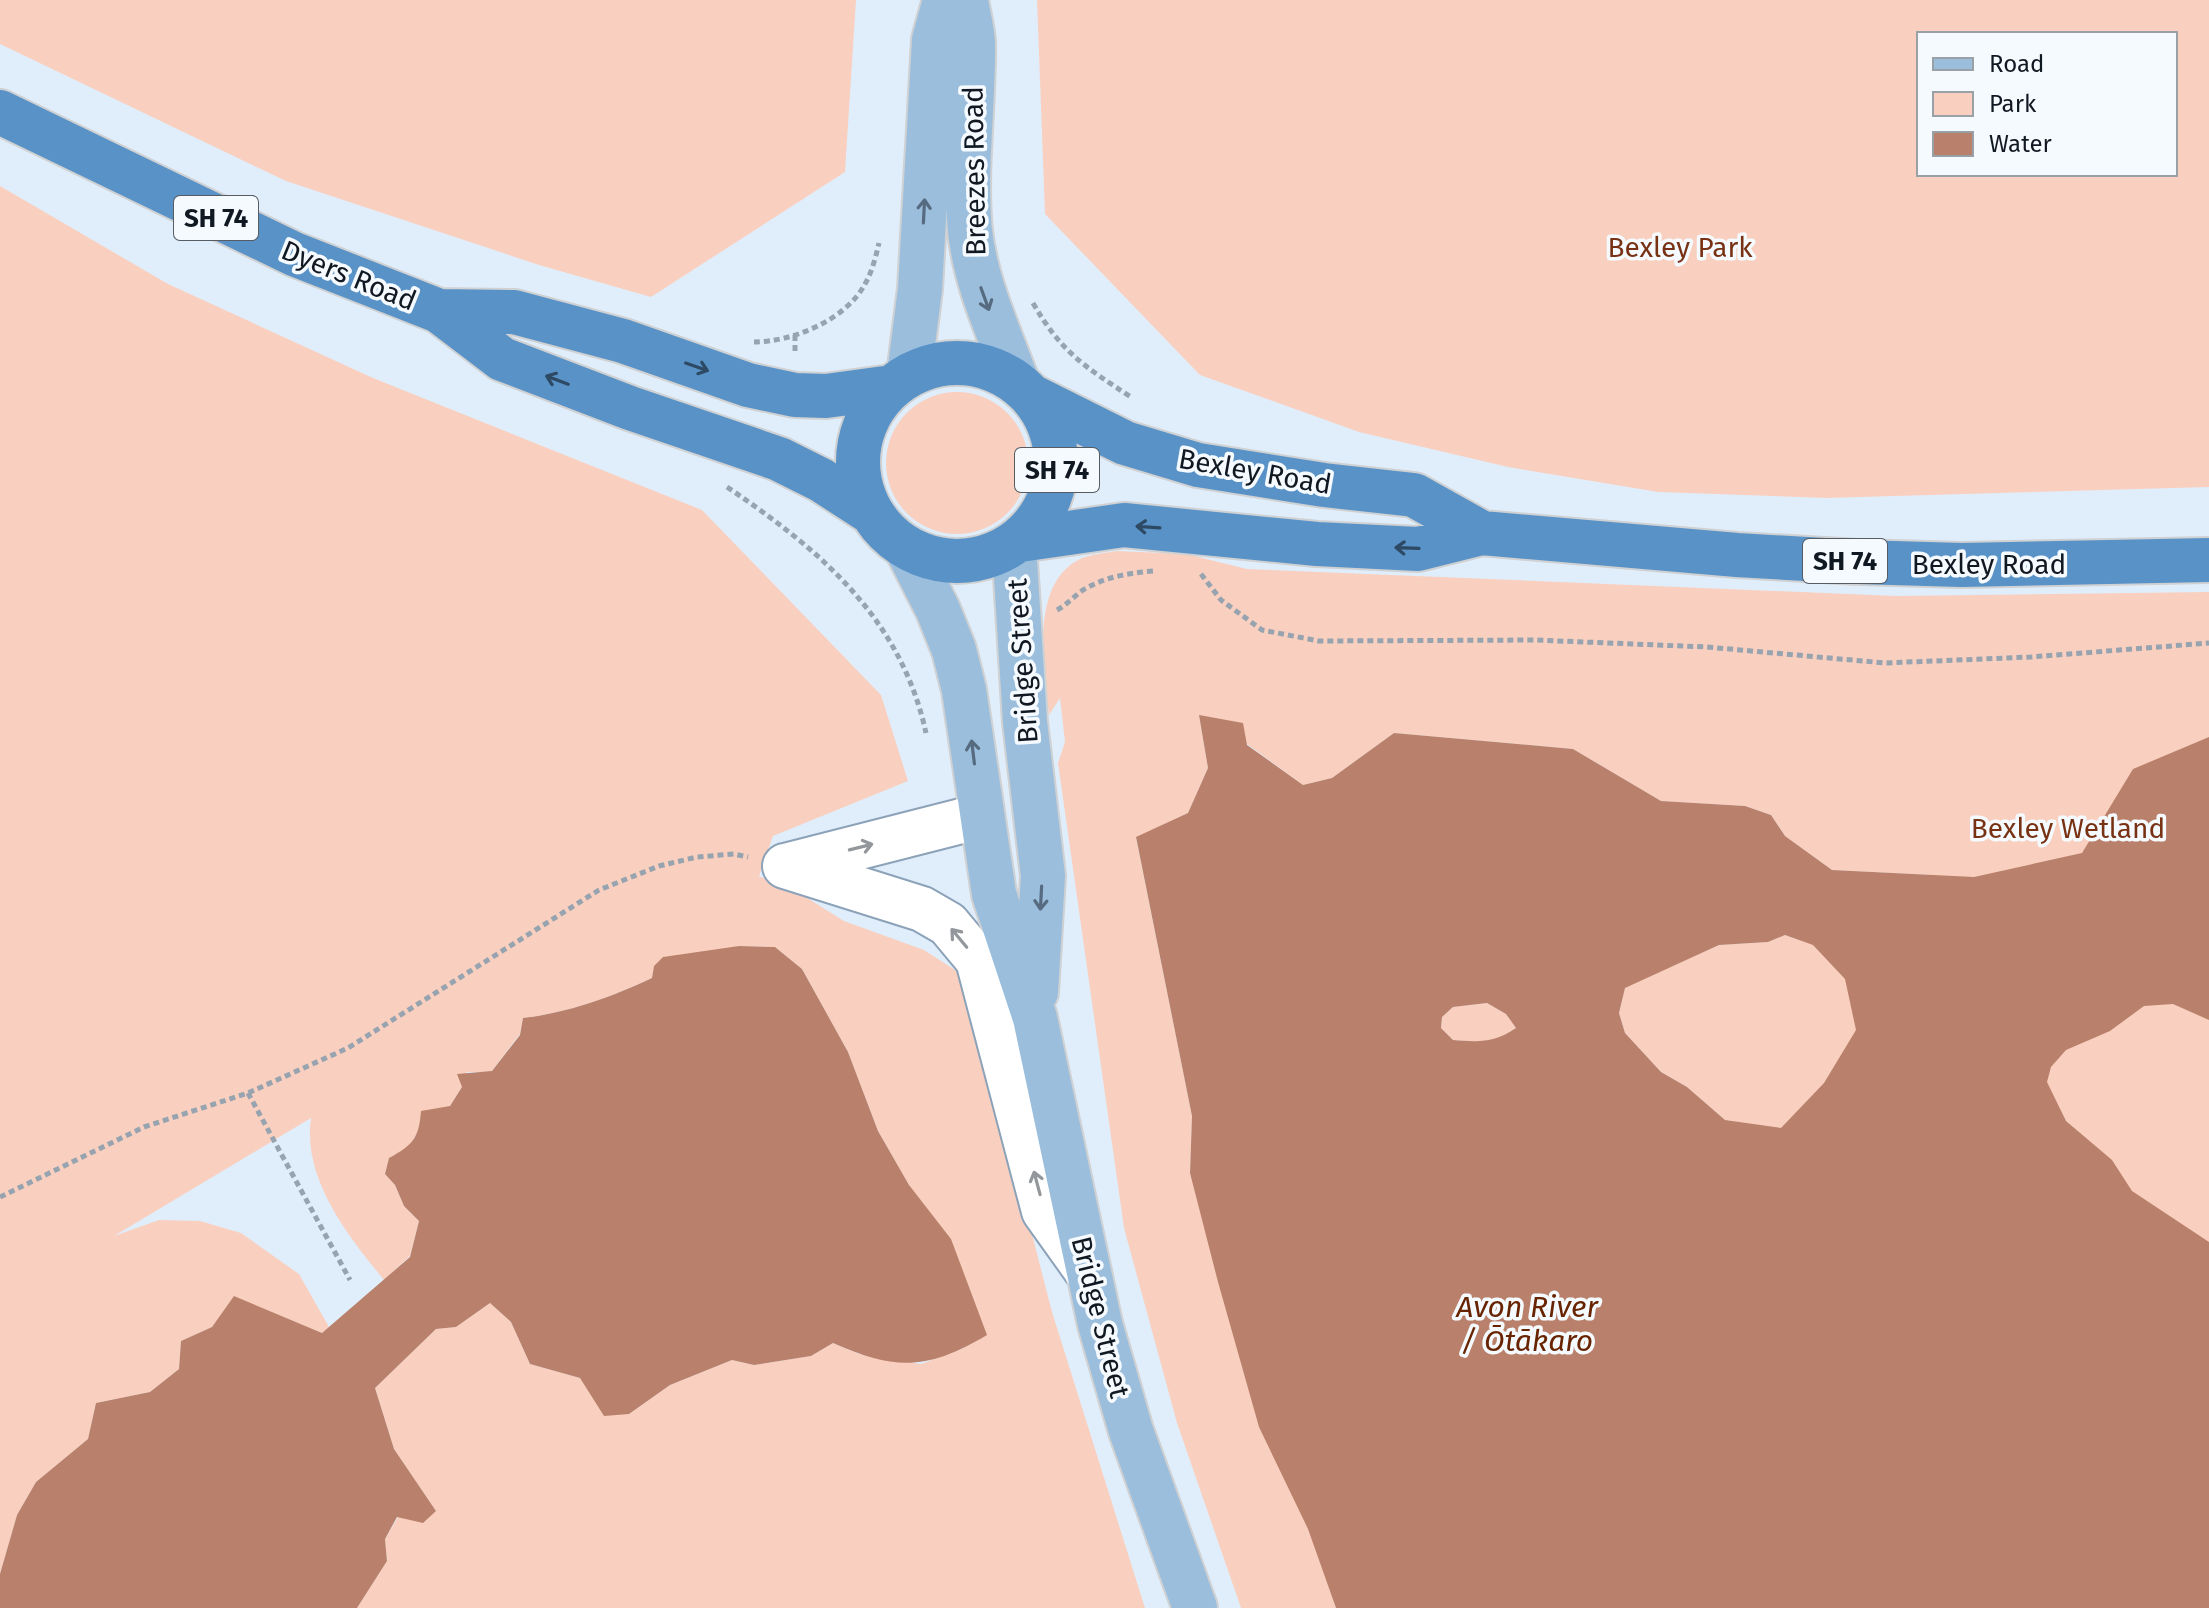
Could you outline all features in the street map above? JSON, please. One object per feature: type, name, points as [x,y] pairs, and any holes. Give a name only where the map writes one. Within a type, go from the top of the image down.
[{"type":"highway","name":"Dyers Road","points":[[0,112],[294,254],[439,311],[502,359],[630,408],[779,459],[821,480],[872,513]]},
{"type":"highway","name":"Dyers Road","points":[[439,311],[514,312],[623,341],[748,385],[795,395],[826,396],[900,381]]},
{"type":"highway","name":"SH 74","points":[[945,363],[983,366],[1024,389],[1043,412],[1052,430],[1057,470],[1045,509],[1017,542],[994,555],[960,561],[927,557],[906,547],[881,526],[862,492],[858,470],[859,447],[865,425],[876,404],[900,381],[945,363]]},
{"type":"highway","name":"Bexley Road","points":[[1024,389],[1125,443],[1198,465],[1324,485],[1414,495],[1482,533]]},
{"type":"highway","name":"Bexley Road","points":[[1017,542],[1124,525],[1317,544],[1418,549],[1482,533],[1737,555],[1873,562],[1994,565],[2209,560]]},
{"type":"main road","name":"Breezes Road","points":[[900,381],[920,289],[934,40],[945,0]]},
{"type":"main road","name":"Breezes Road","points":[[966,0],[973,39],[969,165],[972,244],[981,289],[1024,389]]},
{"type":"main road","name":"Bridge Street","points":[[1017,542],[1025,722],[1043,876],[1035,1018]]},
{"type":"main road","name":"Bridge Street","points":[[906,547],[954,650],[964,690],[994,894],[1035,1018],[1111,1363],[1131,1431],[1195,1608]]},
{"type":"lane","points":[[785,866],[981,816]]},
{"type":"lane","points":[[785,866],[922,909],[948,924],[978,960],[1044,1211],[1089,1274]]},
{"type":"path","points":[[795,335],[817,328],[855,298],[865,285]]},
{"type":"path","points":[[1030,298],[1055,338],[1093,373],[1138,402]]},
{"type":"path","points":[[760,510],[791,530],[846,583],[893,643]]},
{"type":"path","points":[[1196,567],[1221,600],[1262,630],[1319,641],[1535,640],[1707,647],[1885,663],[2031,657],[2209,643]]},
{"type":"path","points":[[1065,605],[1082,591],[1124,573],[1160,571]]},
{"type":"path","points":[[0,1197],[144,1127],[248,1093],[348,1048],[599,890],[659,866],[697,857],[734,854],[785,866]]},
{"type":"path","points":[[248,1093],[350,1280]]},
{"type":"green space","points":[[0,0],[856,0],[845,172],[651,297],[539,265],[286,181],[0,44]]},
{"type":"green space","name":"Bexley Park","points":[[1037,0],[2209,0],[2209,487],[1826,498],[1658,492],[1508,467],[1359,432],[1200,375],[1045,214]]},
{"type":"green space","points":[[0,186],[168,284],[373,378],[702,510],[881,695],[908,781],[773,836],[759,876],[804,896],[844,921],[924,950],[966,977],[1052,1312],[1145,1608],[357,1608],[387,1561],[385,1539],[398,1517],[436,1511],[394,1449],[375,1388],[436,1329],[456,1327],[490,1303],[511,1322],[530,1364],[580,1378],[629,1414],[670,1385],[732,1360],[754,1365],[811,1356],[833,1343],[859,1354],[921,1364],[964,1348],[909,1185],[878,1131],[848,1052],[802,969],[775,947],[739,946],[654,966],[652,978],[621,992],[573,1008],[523,1018],[520,1034],[491,1072],[467,1072],[450,1106],[419,1130],[408,1148],[389,1158],[385,1174],[395,1185],[404,1206],[419,1221],[410,1256],[384,1280],[356,1245],[321,1184],[310,1140],[311,1118],[114,1236],[159,1220],[200,1221],[241,1233],[299,1274],[329,1327],[322,1333],[234,1297],[212,1327],[181,1341],[179,1369],[150,1392],[96,1403],[88,1439],[36,1482],[17,1515],[0,1574]]},
{"type":"green space","points":[[957,392],[984,397],[1007,413],[1023,436],[1028,463],[1023,490],[1007,513],[984,529],[957,534],[930,529],[907,513],[891,490],[886,463],[891,436],[907,413],[930,397]]},
{"type":"green space","name":"Bexley Wetland","points":[[1117,551],[1186,554],[1247,569],[1896,596],[2209,592],[2209,1362],[2178,1332],[1933,875],[1832,870],[1785,836],[1771,815],[1745,806],[1661,801],[1573,749],[1394,733],[1332,778],[1303,785],[1247,744],[1199,715],[1208,768],[1188,813],[1136,838],[1192,1116],[1190,1173],[1336,1608],[1241,1608],[1177,1423],[1124,1228],[1058,763],[1065,742],[1060,698],[1049,715],[1043,652],[1046,607],[1053,587],[1064,571],[1080,559]]},
{"type":"green space","points":[[1785,935],[1799,940],[1815,938],[1892,991],[1814,1117],[1780,1129],[1725,1120],[1687,1087],[1661,1072],[1625,1033],[1619,1013],[1625,987],[1719,945],[1768,942]]},
{"type":"green space","points":[[1487,1003],[1506,1014],[1516,1028],[1500,1037],[1479,1041],[1453,1040],[1441,1028],[1442,1017],[1453,1007]]},
{"type":"water","name":"Avon River / Ōtākaro","points":[[1199,715],[1243,723],[1247,745],[1303,785],[1332,778],[1394,733],[1573,749],[1661,801],[1745,806],[1771,815],[1785,836],[1832,870],[1974,877],[2082,853],[2133,769],[2209,737],[2209,1020],[2173,1004],[2144,1006],[2110,1031],[2066,1050],[2051,1067],[2047,1082],[2066,1121],[2112,1160],[2132,1191],[2209,1242],[2209,1608],[1336,1608],[1308,1529],[1259,1427],[1218,1282],[1190,1173],[1192,1116],[1136,837],[1188,813],[1208,768]],"holes":[[[1785,935],[1813,945],[1845,979],[1856,1030],[1824,1083],[1781,1128],[1725,1120],[1687,1087],[1661,1072],[1625,1033],[1619,1013],[1625,988],[1719,945],[1768,942]],[[1487,1003],[1506,1014],[1516,1028],[1493,1039],[1471,1041],[1453,1040],[1441,1028],[1442,1017],[1453,1007]]]},
{"type":"water","points":[[739,946],[775,947],[802,969],[848,1052],[878,1131],[909,1185],[951,1239],[987,1335],[947,1355],[912,1363],[875,1358],[833,1343],[811,1356],[754,1365],[732,1360],[670,1385],[629,1414],[604,1416],[580,1378],[530,1364],[511,1322],[490,1303],[456,1327],[436,1329],[375,1388],[394,1449],[436,1511],[423,1523],[397,1517],[385,1539],[387,1561],[357,1608],[0,1608],[0,1574],[17,1515],[36,1482],[88,1439],[96,1403],[150,1392],[179,1369],[181,1341],[212,1327],[234,1296],[322,1333],[410,1257],[419,1221],[404,1206],[395,1185],[385,1174],[389,1158],[413,1140],[419,1128],[421,1111],[450,1106],[462,1087],[457,1074],[492,1071],[520,1035],[523,1018],[573,1008],[637,985],[652,978],[654,966],[663,957]]}]
